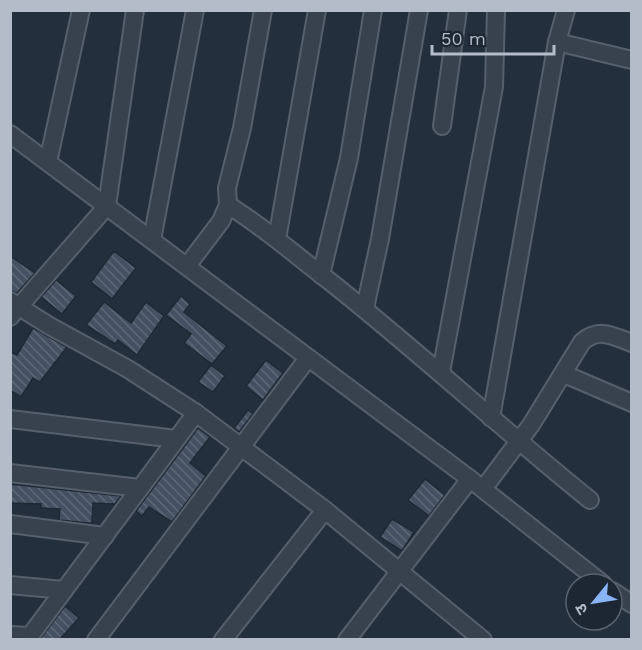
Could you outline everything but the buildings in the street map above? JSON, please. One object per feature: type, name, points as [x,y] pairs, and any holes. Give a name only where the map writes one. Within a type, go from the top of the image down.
[{"type":"street","points":[[48,162],[81,10]]},
{"type":"street","points":[[135,10],[107,206],[13,308],[128,369],[196,413],[325,510],[483,639]]},
{"type":"street","points":[[152,240],[195,10]]},
{"type":"street","points":[[187,266],[221,221],[228,205],[227,188],[242,128],[263,10]]},
{"type":"street","points":[[277,238],[317,10]]},
{"type":"street","points":[[321,275],[349,158],[373,10]]},
{"type":"street","points":[[364,308],[380,239],[419,10]]},
{"type":"street","points":[[442,126],[458,10]]},
{"type":"street","points":[[441,372],[494,87],[496,10]]},
{"type":"street","points":[[491,418],[557,42],[566,10]]},
{"type":"street","points":[[557,42],[632,60]]},
{"type":"street","points":[[10,134],[476,484],[588,572]]},
{"type":"street","points":[[228,205],[277,238],[364,308],[441,372],[516,441],[590,500]]},
{"type":"street","points":[[347,639],[400,571],[516,441],[564,374],[582,342],[594,333],[604,333],[632,343]]},
{"type":"street","points":[[96,639],[308,358]]},
{"type":"street","points":[[564,374],[632,403]]},
{"type":"street","points":[[10,635],[28,638],[196,413]]},
{"type":"street","points":[[10,419],[176,439]]},
{"type":"street","points":[[10,473],[140,488]]},
{"type":"street","points":[[223,639],[325,510]]},
{"type":"street","points":[[10,524],[105,536]]},
{"type":"street","points":[[10,585],[64,590]]}]
